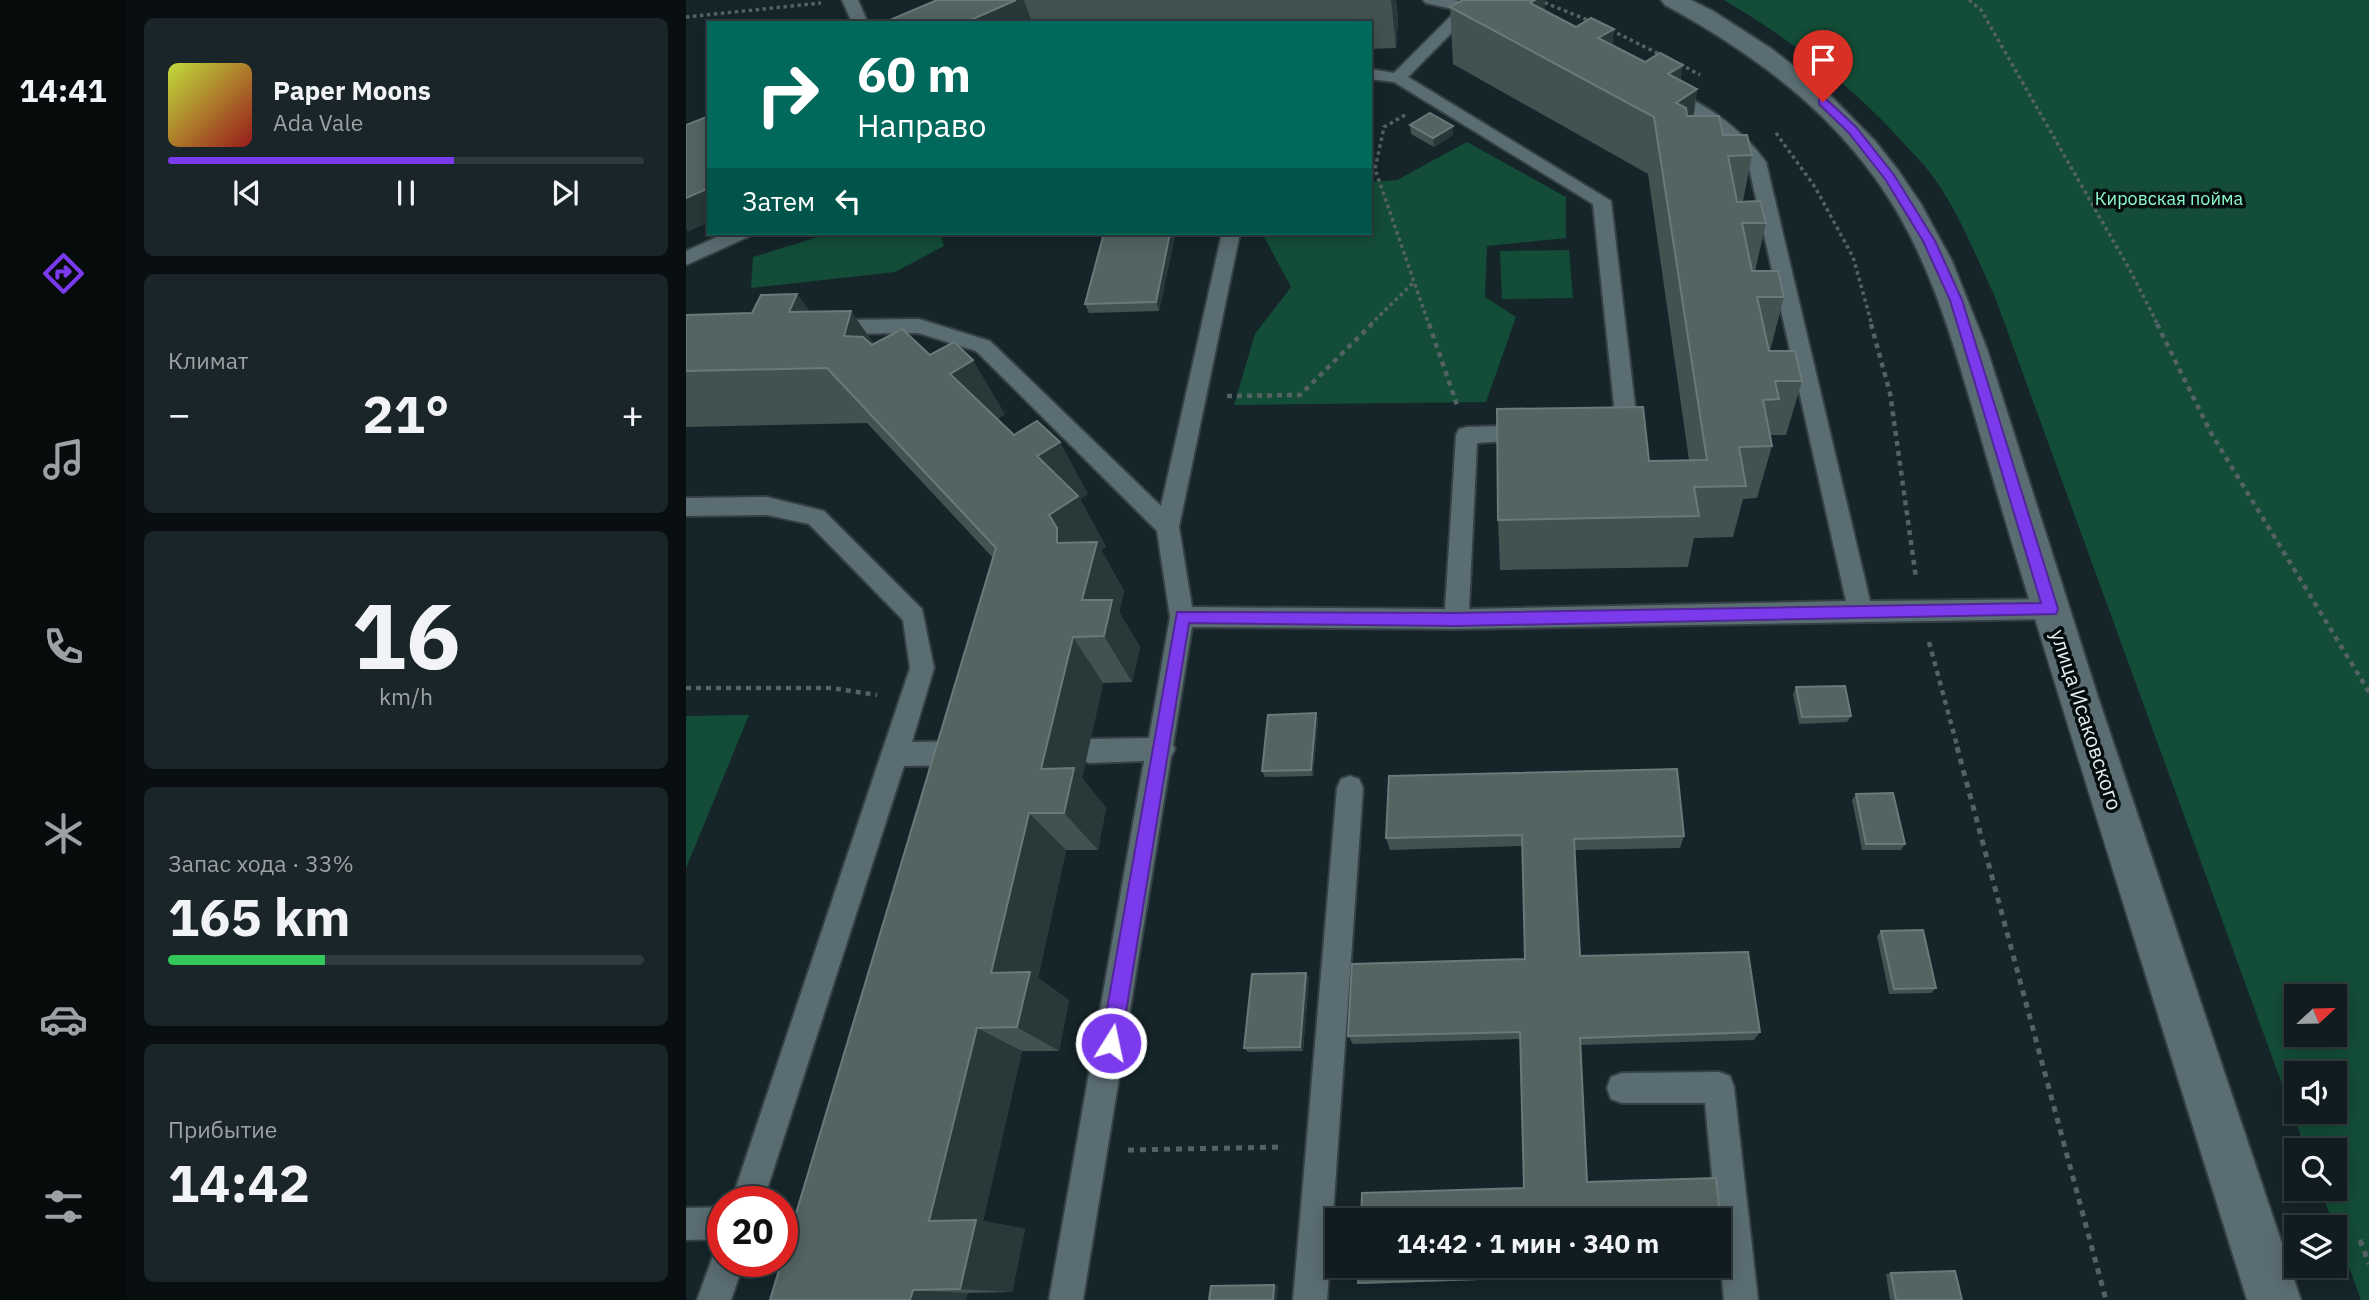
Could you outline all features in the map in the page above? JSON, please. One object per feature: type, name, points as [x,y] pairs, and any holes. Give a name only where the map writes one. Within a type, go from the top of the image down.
[{"type":"street","name":"улица Исаковского","points":[[1673,0],[1716,23],[1767,56],[1808,88],[1852,129],[1889,178],[1922,230],[1956,300],[2050,609],[2274,1300]]},
{"type":"lane","points":[[850,0],[859,21]]},
{"type":"lane","points":[[1431,0],[1505,16]]},
{"type":"lane","points":[[1398,78],[1468,7]]},
{"type":"lane","points":[[1372,74],[1398,78],[1602,201],[1627,431],[1600,432]]},
{"type":"lane","points":[[1651,87],[1722,124],[1742,142],[1757,162],[1860,611]]},
{"type":"lane","points":[[686,258],[737,235]]},
{"type":"lane","points":[[1066,1300],[1162,749],[1182,617],[1168,527],[1231,235]]},
{"type":"lane","points":[[810,327],[919,326],[983,346],[1168,527]]},
{"type":"lane","points":[[1456,619],[1467,435],[1547,433]]},
{"type":"lane","points":[[686,507],[767,506],[816,517],[914,616],[922,668],[752,1186]]},
{"type":"lane","points":[[1182,617],[1456,619],[2050,609]]},
{"type":"lane","points":[[1088,751],[1162,749]]},
{"type":"lane","points":[[895,754],[988,753]]},
{"type":"lane","points":[[1310,1300],[1350,788]]},
{"type":"lane","points":[[1622,1088],[1719,1087],[1741,1300]]},
{"type":"lane","points":[[686,1224],[707,1223]]},
{"type":"lane","points":[[714,1300],[722,1277]]},
{"type":"path","points":[[686,17],[850,0]]},
{"type":"path","points":[[1969,0],[1981,10],[2131,272],[2211,433],[2369,692]]},
{"type":"path","points":[[1433,99],[1384,127],[1375,169],[1467,435]]},
{"type":"path","points":[[1196,397],[1300,395],[1414,282]]},
{"type":"path","points":[[1890,393],[1921,611],[2106,1300]]},
{"type":"path","points":[[686,688],[831,688],[912,701]]},
{"type":"path","points":[[1092,1150],[1322,1147]]},
{"type":"path","points":[[2360,1240],[2369,1264]]},
{"type":"green space","name":"Кировская пойма","points":[[1724,0],[2369,0],[2369,1300],[2361,1300],[2347,1262],[2347,1215],[2330,1215],[2325,1201],[2347,1201],[2347,1138],[2302,1138],[2297,1124],[2347,1124],[2347,1061],[2284,1061],[2284,1090],[1995,297],[1966,234],[1941,188],[1927,169],[1859,98],[1794,46]]},
{"type":"green space","points":[[1467,142],[1566,197],[1566,238],[1487,246],[1485,297],[1516,317],[1486,402],[1234,405],[1255,334],[1291,287],[1263,235],[1372,235],[1372,182],[1397,180]]},
{"type":"green space","points":[[824,235],[941,235],[944,246],[895,272],[751,288],[753,257]]},
{"type":"green space","points":[[1569,250],[1573,298],[1502,299],[1500,251]]},
{"type":"green space","points":[[749,715],[686,868],[686,716]]},
{"type":"building","points":[[937,0],[1016,0],[969,21],[888,21]]},
{"type":"building","points":[[1463,0],[1535,0],[1530,3],[1576,27],[1591,18],[1614,29],[1598,38],[1645,62],[1660,53],[1683,65],[1668,74],[1697,89],[1676,103],[1686,108],[1687,116],[1719,116],[1723,135],[1747,135],[1752,155],[1728,156],[1737,202],[1760,201],[1766,223],[1742,223],[1752,271],[1778,271],[1784,297],[1757,297],[1769,351],[1795,351],[1802,381],[1775,381],[1779,399],[1763,400],[1772,446],[1739,447],[1746,486],[1694,487],[1699,516],[1498,520],[1497,409],[1643,407],[1649,461],[1707,460],[1654,117],[1450,7]]},
{"type":"building","points":[[1430,113],[1453,126],[1433,138],[1410,125]]},
{"type":"building","points":[[707,117],[707,189],[686,198],[686,125]]},
{"type":"building","points":[[1103,235],[1170,235],[1156,302],[1085,304]]},
{"type":"building","points":[[797,294],[789,312],[851,311],[844,336],[863,337],[872,345],[902,329],[930,355],[954,342],[973,360],[950,374],[1014,435],[1037,421],[1060,442],[1037,456],[1078,496],[1049,515],[1057,528],[1057,543],[1097,542],[1082,600],[1112,600],[1104,636],[1073,637],[1041,769],[1074,768],[1064,813],[1029,813],[991,973],[1030,972],[1017,1027],[977,1028],[929,1221],[976,1220],[960,1289],[913,1290],[910,1300],[770,1300],[777,1277],[798,1277],[798,1207],[996,548],[827,368],[686,371],[686,315],[752,313],[761,295]]},
{"type":"building","points":[[1845,686],[1851,716],[1802,717],[1796,687]]},
{"type":"building","points":[[1316,713],[1311,770],[1262,771],[1268,715]]},
{"type":"building","points":[[1677,769],[1684,836],[1574,839],[1580,956],[1748,952],[1760,1032],[1580,1038],[1587,1182],[1716,1178],[1719,1208],[1361,1208],[1362,1193],[1524,1188],[1520,1032],[1348,1036],[1352,964],[1525,959],[1522,835],[1386,838],[1389,776]]},
{"type":"building","points":[[1893,793],[1905,844],[1866,844],[1856,794]]},
{"type":"building","points":[[1923,930],[1936,988],[1894,989],[1881,931]]},
{"type":"building","points":[[1306,973],[1300,1047],[1244,1048],[1252,974]]},
{"type":"building","points":[[1955,1271],[1962,1300],[1896,1300],[1891,1273]]},
{"type":"building","points":[[1358,1278],[1511,1278],[1358,1283]]},
{"type":"building","points":[[1274,1285],[1273,1300],[1209,1300],[1211,1286]]},
{"type":"route","points":[[1111,1043],[1182,617],[1456,619],[2050,609],[1956,300],[1929,241],[1889,178],[1852,129],[1823,102]]}]
